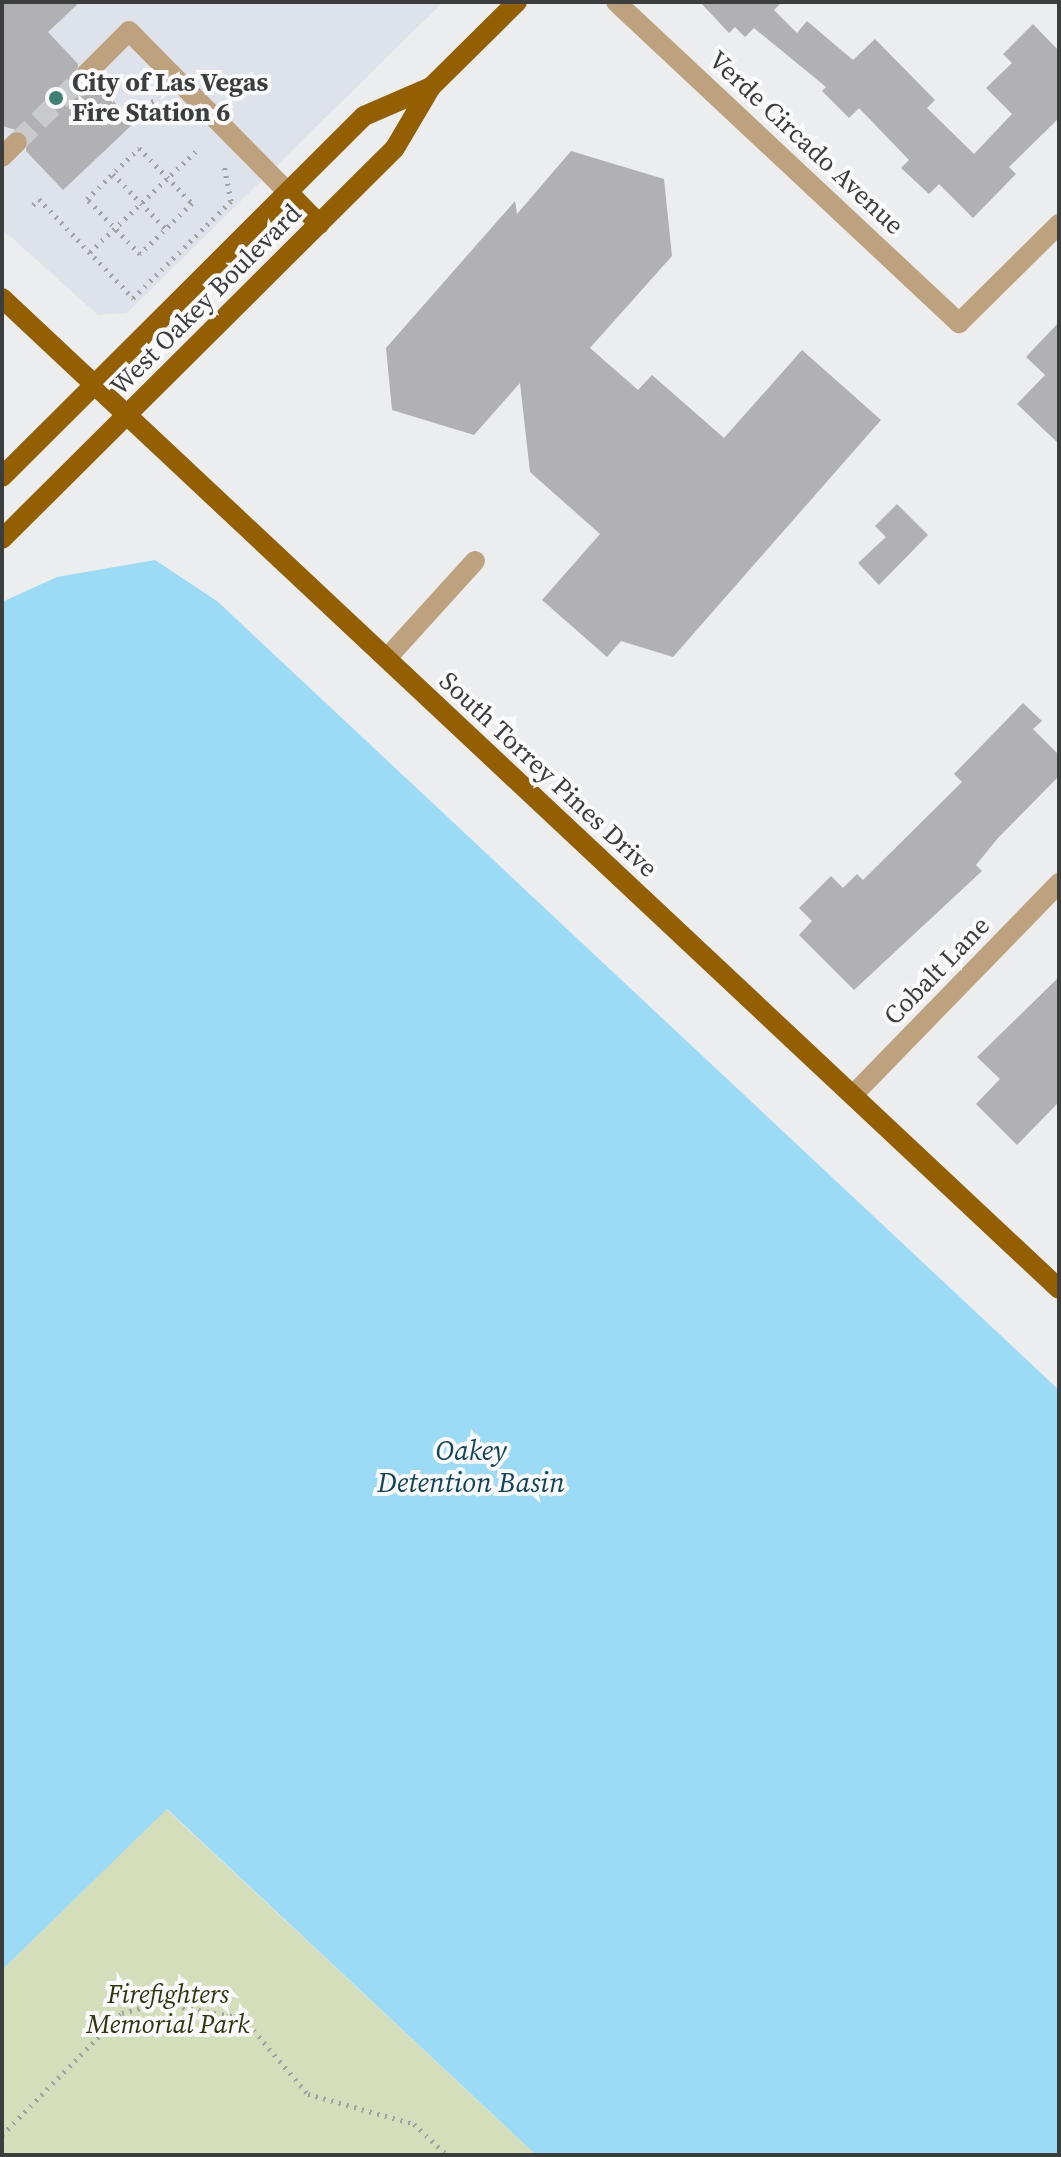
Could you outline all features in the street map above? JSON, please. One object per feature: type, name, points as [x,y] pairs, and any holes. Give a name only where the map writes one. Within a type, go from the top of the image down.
[{"type":"main road","name":"West Oakey Boulevard","points":[[2,539],[395,148],[431,87],[510,4]]},
{"type":"main road","name":"West Oakey Boulevard","points":[[2,477],[364,116],[431,87]]},
{"type":"main road","points":[[288,192],[319,224]]},
{"type":"main road","name":"South Torrey Pines Drive","points":[[2,298],[1059,1289]]},
{"type":"street","name":"Verde Circado Avenue","points":[[616,2],[959,323],[1059,224]]},
{"type":"street","points":[[87,73],[129,31],[288,192]]},
{"type":"street","points":[[2,157],[17,142]]},
{"type":"street","points":[[387,658],[475,561]]},
{"type":"street","name":"Cobalt Lane","points":[[853,1095],[1059,883]]},
{"type":"path","points":[[129,110],[155,98],[175,103]]},
{"type":"path","points":[[139,148],[167,178],[192,203],[140,254],[87,199],[139,148]]},
{"type":"path","points":[[90,252],[196,151]]},
{"type":"path","points":[[33,205],[39,199],[133,298],[231,201],[223,156]]},
{"type":"path","points":[[113,174],[166,229]]},
{"type":"path","points":[[2,2135],[122,2013],[159,2003],[243,2018],[308,2094],[414,2124],[447,2155]]},
{"type":"shaded area","points":[[2,2],[443,2],[127,313],[98,315],[2,229]]},
{"type":"green space","name":"Firefighters Memorial Park","points":[[166,1809],[536,2155],[2,2155],[2,1970]]},
{"type":"water","name":"Oakey Detention Basin","points":[[155,560],[217,601],[1059,1390],[1059,2155],[536,2155],[167,1809],[2,1970],[2,602],[57,577]]},
{"type":"building","name":"City of Las Vegas Fire Station 6","points":[[2,2],[80,2],[48,32],[78,64],[77,82],[96,82],[134,123],[63,190],[26,151],[27,133],[2,126]]},
{"type":"building","points":[[700,2],[782,2],[774,10],[797,33],[807,21],[853,60],[875,39],[935,100],[927,108],[974,154],[1012,114],[986,88],[1012,63],[1003,54],[1033,24],[1059,51],[1059,118],[1009,167],[1016,174],[973,218],[939,184],[929,194],[901,168],[909,160],[859,108],[849,118],[822,91],[826,87],[754,28],[745,37],[735,27],[729,33]]},
{"type":"building","points":[[571,151],[664,179],[672,256],[590,348],[638,390],[652,375],[724,438],[802,350],[881,420],[673,657],[621,641],[607,657],[542,600],[600,534],[530,472],[520,383],[474,435],[392,410],[386,348],[515,201],[517,214]]},
{"type":"building","points":[[1059,322],[1059,444],[1017,404],[1045,375],[1026,357]]},
{"type":"building","points":[[897,504],[928,535],[879,585],[858,563],[886,537],[875,526]]},
{"type":"building","points":[[1023,703],[1042,721],[1033,729],[1059,755],[1059,776],[976,865],[982,871],[854,990],[799,935],[812,921],[799,908],[831,876],[843,888],[857,874],[863,880],[962,782],[954,774]]},
{"type":"building","points":[[1059,977],[1059,1102],[1017,1145],[976,1104],[1000,1079],[977,1057]]},
{"type":"tunnel","points":[[17,142],[87,73]]},
{"type":"place","name":"City of Las Vegas Fire Station 6","points":[[56,98]]}]
